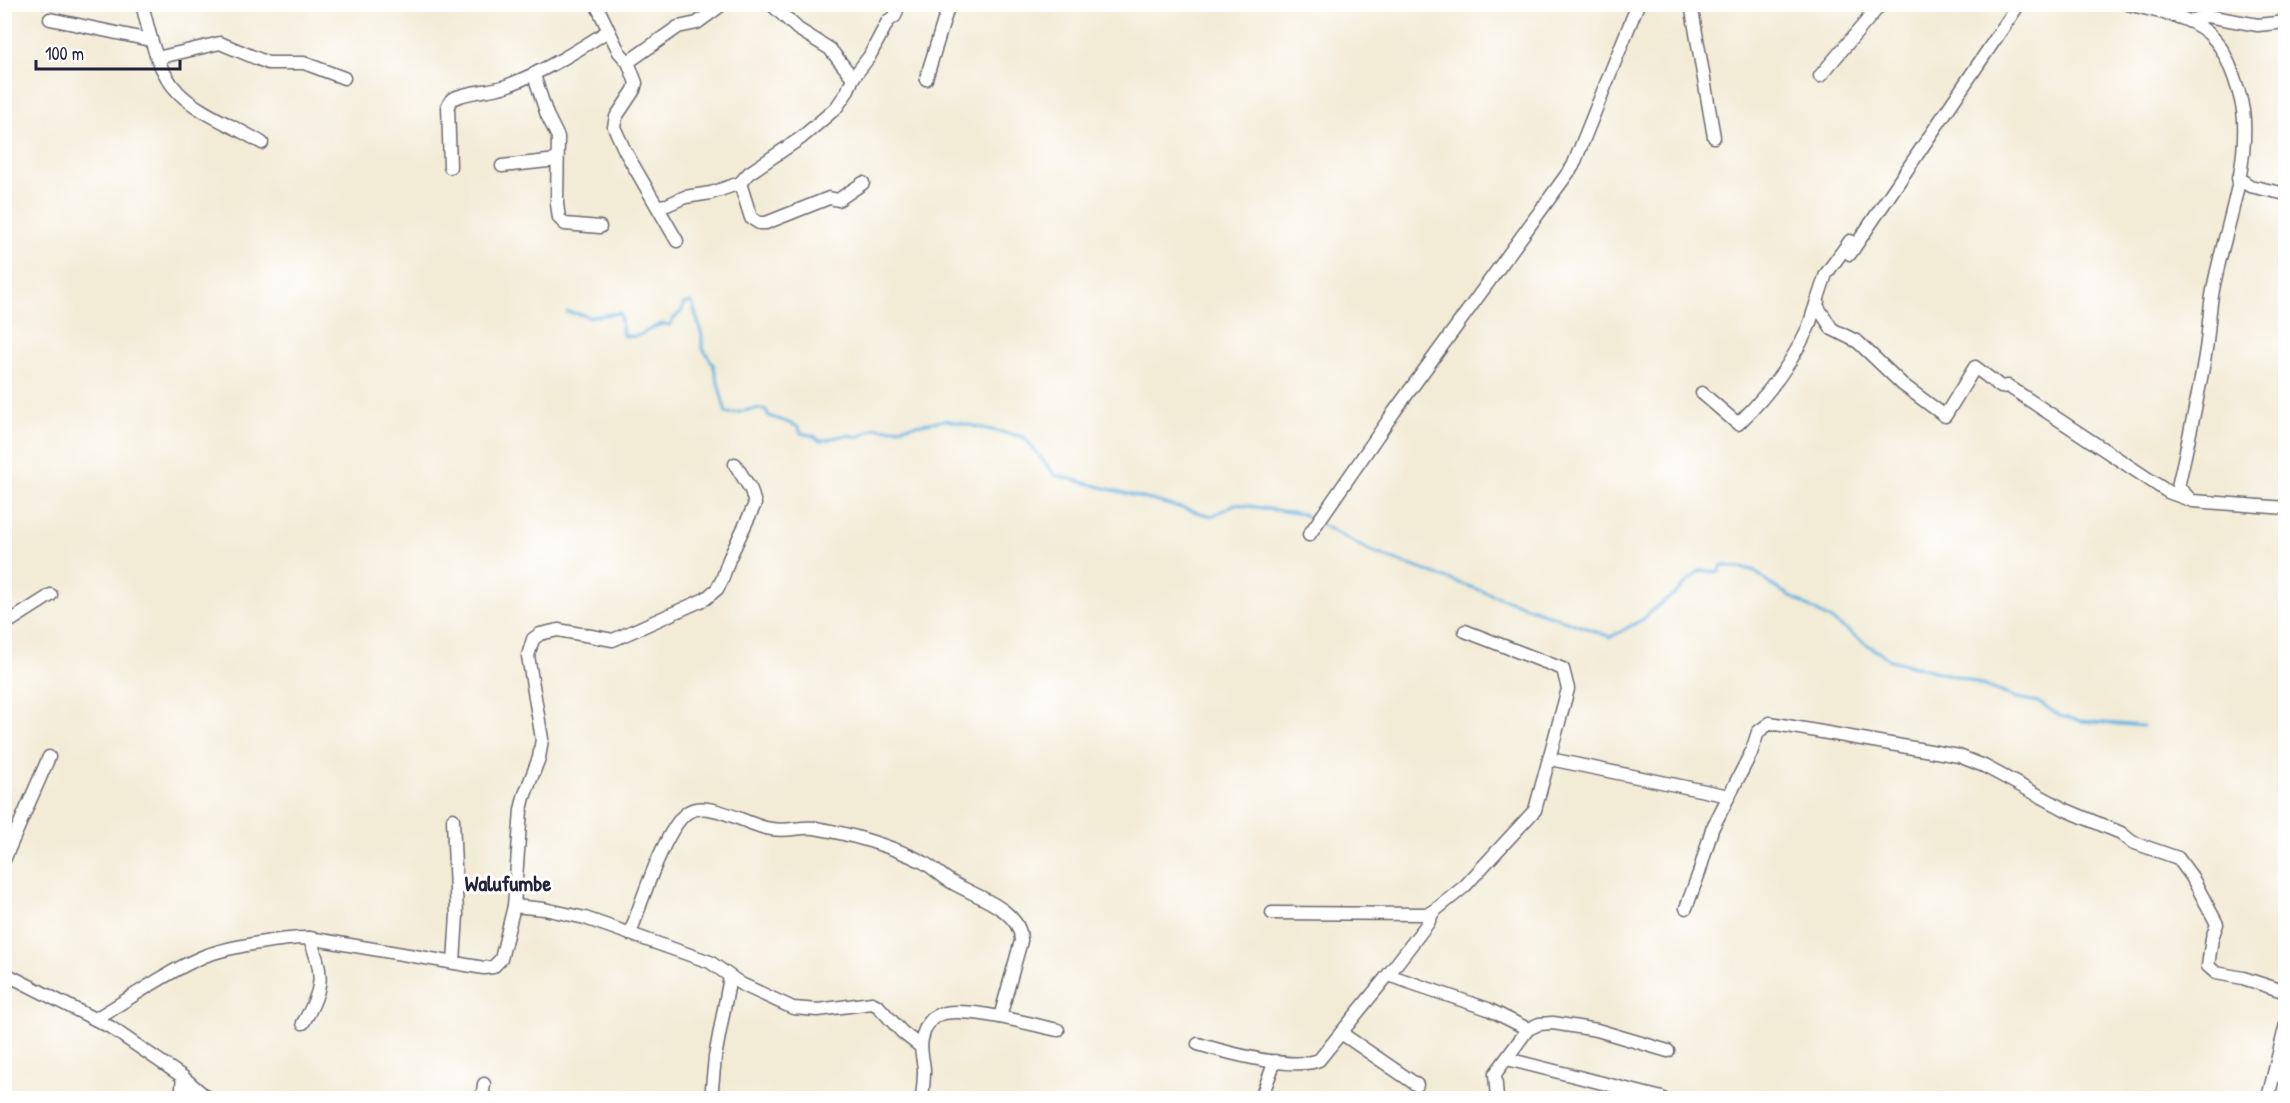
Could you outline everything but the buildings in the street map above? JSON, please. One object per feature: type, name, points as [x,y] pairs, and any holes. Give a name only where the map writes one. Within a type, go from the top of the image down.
[{"type":"street","points":[[142,4],[157,58],[167,78],[179,93],[195,105],[262,143]]},
{"type":"street","points":[[596,4],[619,52],[628,62],[636,83],[634,90],[616,117],[614,127],[625,151],[677,242]]},
{"type":"street","points":[[628,62],[678,27],[697,23],[723,4]]},
{"type":"street","points":[[771,4],[798,29],[830,50],[853,78]]},
{"type":"street","points":[[658,206],[667,205],[685,197],[711,194],[740,183],[749,173],[801,138],[836,108],[853,78],[869,57],[888,21],[895,16],[898,4]]},
{"type":"street","points":[[926,79],[950,4]]},
{"type":"street","points":[[1309,536],[1394,412],[1573,166],[1638,4]]},
{"type":"street","points":[[1691,4],[1714,137]]},
{"type":"street","points":[[1820,76],[1881,4]]},
{"type":"street","points":[[1816,304],[2019,4]]},
{"type":"street","points":[[2128,4],[2189,21],[2204,29],[2216,40],[2226,57],[2241,102],[2244,121],[2243,148],[2238,178],[2213,289],[2206,347],[2173,490]]},
{"type":"street","points":[[2189,21],[2207,16],[2258,25],[2286,21]]},
{"type":"street","points":[[50,19],[150,39]]},
{"type":"street","points":[[450,167],[449,102],[458,97],[501,87],[534,75],[574,54],[608,31]]},
{"type":"street","points":[[157,58],[220,43],[267,63],[304,63],[344,78]]},
{"type":"street","points":[[534,75],[547,115],[558,137],[556,204],[561,222],[570,225],[600,227]]},
{"type":"street","points":[[502,166],[557,160]]},
{"type":"street","points":[[2238,178],[2250,186],[2286,194]]},
{"type":"street","points":[[740,183],[751,218],[759,223],[766,223],[829,198],[838,200],[863,183]]},
{"type":"street","points":[[1702,393],[1738,423],[1770,388],[1789,360],[1809,327],[1826,274],[1850,241]]},
{"type":"street","points":[[1816,304],[1832,329],[1858,342],[1902,384],[1945,416],[1975,367],[2001,387],[2008,386],[2193,501],[2286,508]]},
{"type":"street","points":[[95,1019],[199,958],[288,939],[309,938],[488,968],[498,965],[514,906],[521,810],[540,758],[543,739],[528,656],[533,639],[540,634],[558,630],[613,640],[712,594],[722,580],[729,559],[755,504],[751,490],[735,464]]},
{"type":"street","points":[[4,625],[51,595]]},
{"type":"street","points":[[1272,913],[1426,914],[1433,912],[1465,886],[1535,810],[1568,689],[1563,669],[1465,631]]},
{"type":"street","points":[[1686,908],[1712,829],[1751,753],[1758,732],[1770,723],[1959,756],[1984,766],[2066,810],[2121,833],[2132,842],[2178,858],[2192,877],[2217,924],[2212,938],[2208,966],[2216,973],[2244,978],[2286,992]]},
{"type":"street","points":[[4,860],[50,757]]},
{"type":"street","points":[[1550,759],[1729,796]]},
{"type":"street","points":[[630,934],[665,846],[679,821],[690,811],[702,807],[776,830],[817,828],[880,845],[912,857],[931,866],[951,882],[990,901],[1015,921],[1021,930],[1021,941],[1000,1017]]},
{"type":"street","points":[[453,819],[457,915],[454,962]]},
{"type":"street","points":[[514,906],[570,914],[710,962],[730,977],[786,1006],[803,1010],[872,1003],[921,1047]]},
{"type":"street","points":[[1198,1044],[1230,1053],[1275,1061],[1312,1063],[1319,1060],[1388,975],[1428,923],[1433,912]]},
{"type":"street","points":[[303,1023],[317,999],[320,981],[320,967],[309,938]]},
{"type":"street","points":[[4,973],[95,1019],[142,1047],[207,1098]]},
{"type":"street","points":[[1388,975],[1488,1009],[1528,1029]]},
{"type":"street","points":[[711,1098],[714,1057],[730,977]]},
{"type":"street","points":[[922,1098],[924,1071],[921,1047],[929,1023],[936,1016],[958,1011],[1000,1017],[1059,1030]]},
{"type":"street","points":[[1497,1098],[1495,1074],[1528,1029],[1546,1023],[1597,1030],[1668,1051]]},
{"type":"street","points":[[2268,1098],[2286,1024]]},
{"type":"street","points":[[1341,1033],[1417,1085]]},
{"type":"street","points":[[1507,1059],[1662,1098]]},
{"type":"street","points":[[1260,1098],[1275,1061]]},
{"type":"street","points":[[181,1098],[183,1077]]},
{"type":"street","points":[[482,1098],[484,1084]]},
{"type":"waterway","points":[[567,312],[588,317],[620,313],[623,335],[634,336],[662,324],[670,325],[682,311],[683,304],[692,302],[702,336],[702,347],[713,364],[726,413],[766,410],[769,416],[798,427],[801,433],[814,436],[820,441],[844,436],[858,437],[875,428],[891,429],[946,420],[1024,437],[1055,475],[1212,516],[1235,504],[1302,514],[1316,521]]},
{"type":"waterway","points":[[1322,525],[1370,551],[1611,637],[1645,618],[1699,571],[1719,572],[1722,565],[1753,570],[1773,586],[1836,623],[1890,660],[1963,678],[2017,698],[2038,702],[2060,716],[2081,721],[2143,726]]},
{"type":"district","name":"Walufumbe","points":[[508,883]]}]
